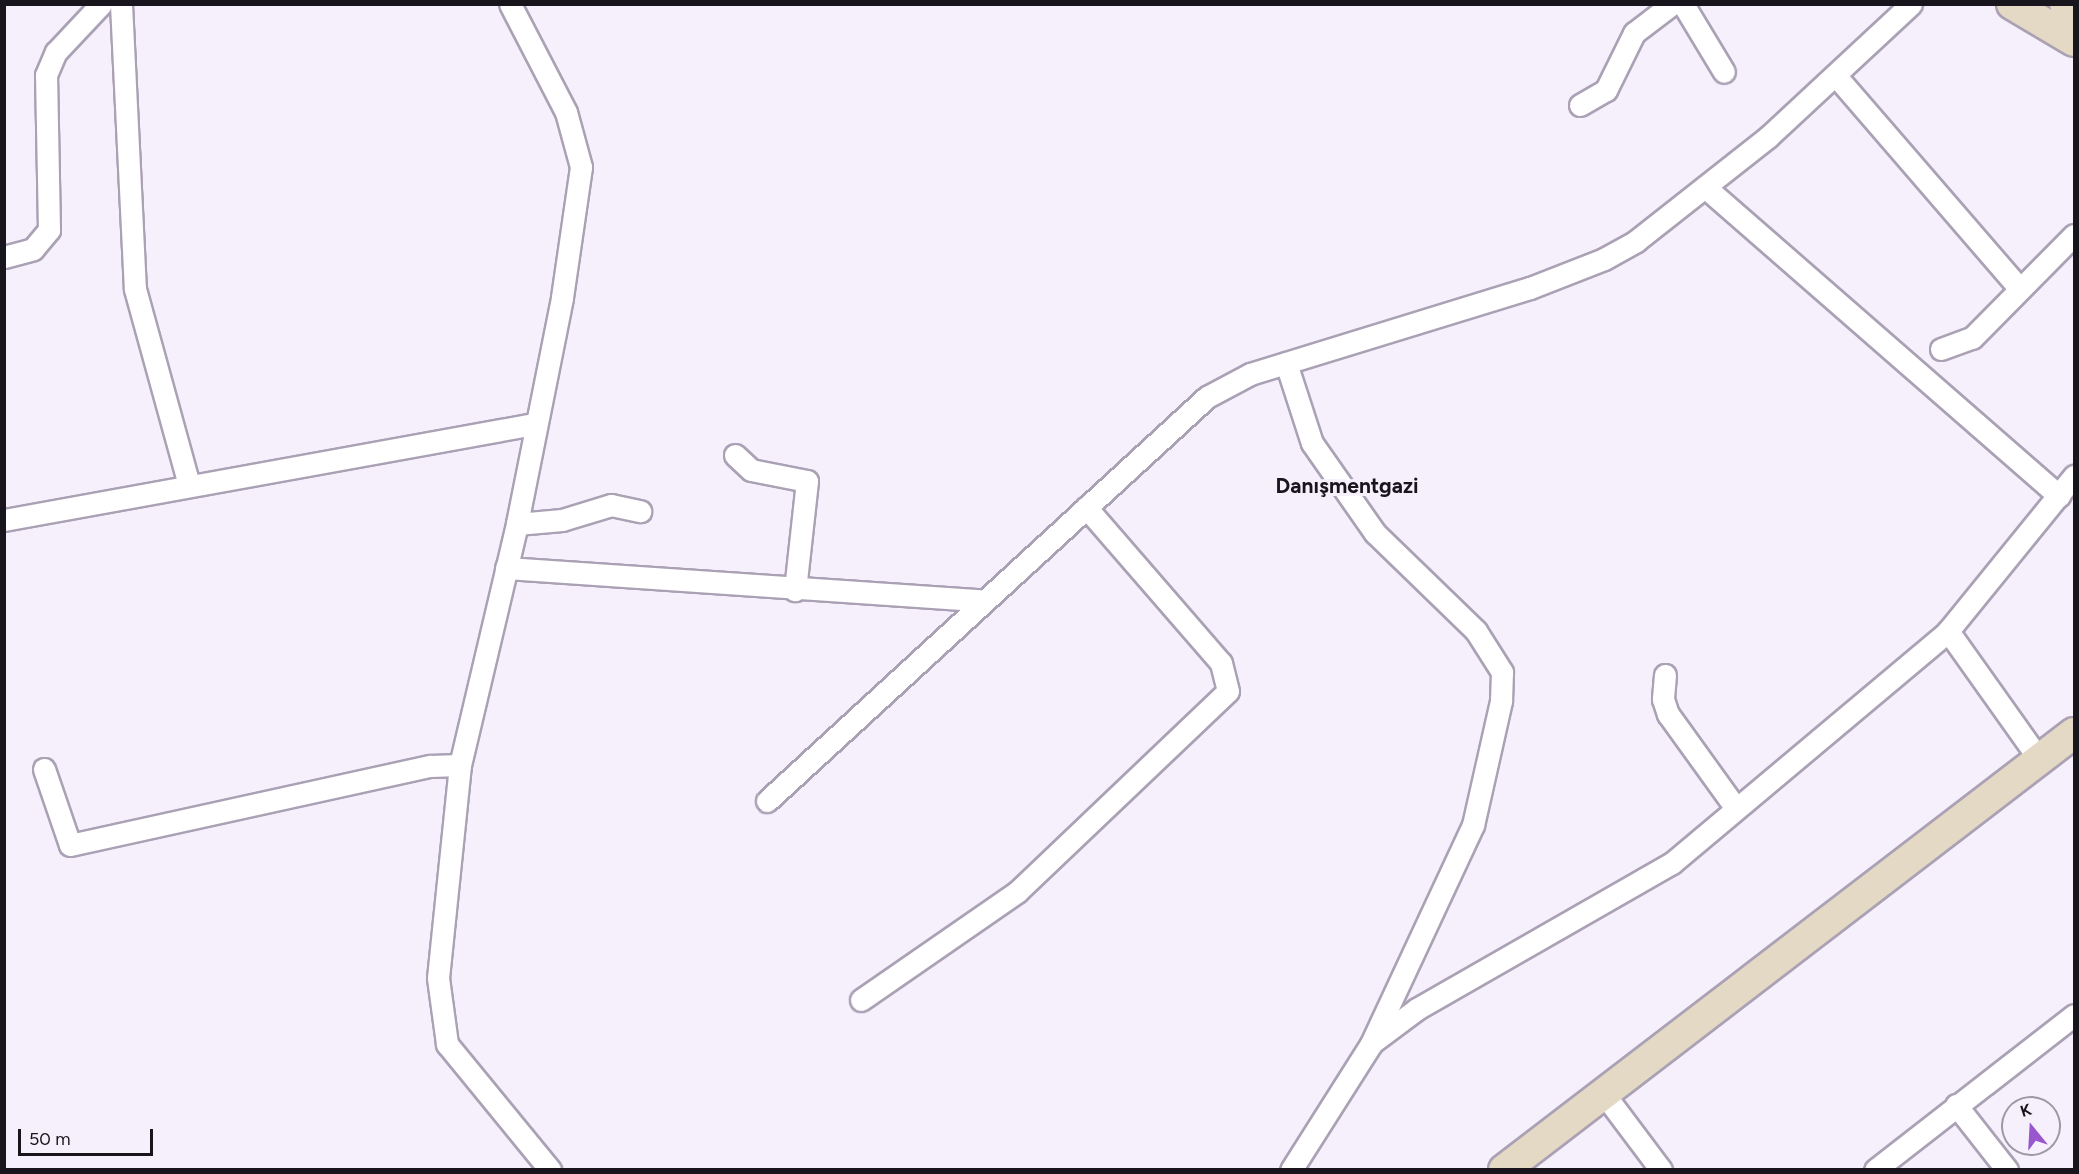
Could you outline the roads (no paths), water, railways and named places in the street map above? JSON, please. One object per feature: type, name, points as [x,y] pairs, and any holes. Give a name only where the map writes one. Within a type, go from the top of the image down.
[{"type":"street","points":[[4,257],[33,249],[49,230],[46,75],[56,52],[101,4]]},
{"type":"street","points":[[121,4],[135,289],[189,485]]},
{"type":"street","points":[[510,4],[580,151],[562,298],[534,424],[517,524],[460,765],[438,978],[441,1026],[447,1044],[550,1170]]},
{"type":"street","points":[[1580,105],[1606,90],[1634,33],[1672,4]]},
{"type":"street","points":[[1683,4],[1724,72]]},
{"type":"street","points":[[767,801],[1207,397],[1250,374],[1566,276],[1636,241],[1705,187],[1836,76],[1911,4]]},
{"type":"street","points":[[2012,4],[2074,40]]},
{"type":"street","points":[[2065,4],[2074,10]]},
{"type":"street","points":[[1836,76],[2018,287]]},
{"type":"street","points":[[1705,187],[2059,496]]},
{"type":"street","points":[[1941,349],[1972,338],[2018,287],[2074,235]]},
{"type":"street","points":[[1286,363],[1312,443],[1375,533],[1476,631],[1502,672],[1501,701],[1473,825],[1371,1044],[1291,1170]]},
{"type":"street","points":[[4,520],[534,424]]},
{"type":"street","points":[[735,455],[751,470],[807,481],[795,590]]},
{"type":"street","points":[[1371,1044],[1417,1009],[1672,863],[1735,807],[1948,631],[2074,476]]},
{"type":"street","points":[[517,524],[562,520],[611,505],[640,511]]},
{"type":"street","points":[[861,1000],[1017,892],[1228,691],[1221,663],[1086,507]]},
{"type":"street","points":[[506,568],[795,590],[984,601]]},
{"type":"street","points":[[1948,631],[2039,759]]},
{"type":"street","points":[[1665,675],[1662,688],[1668,714],[1735,807]]},
{"type":"street","points":[[1504,1170],[2074,733]]},
{"type":"street","points":[[44,769],[70,845],[430,765],[460,765]]},
{"type":"street","points":[[1875,1170],[2074,1015]]},
{"type":"street","points":[[1604,1094],[1661,1170]]},
{"type":"street","points":[[1956,1105],[2007,1170]]},
{"type":"district","name":"Danışmentgazi","points":[[1347,486]]}]
